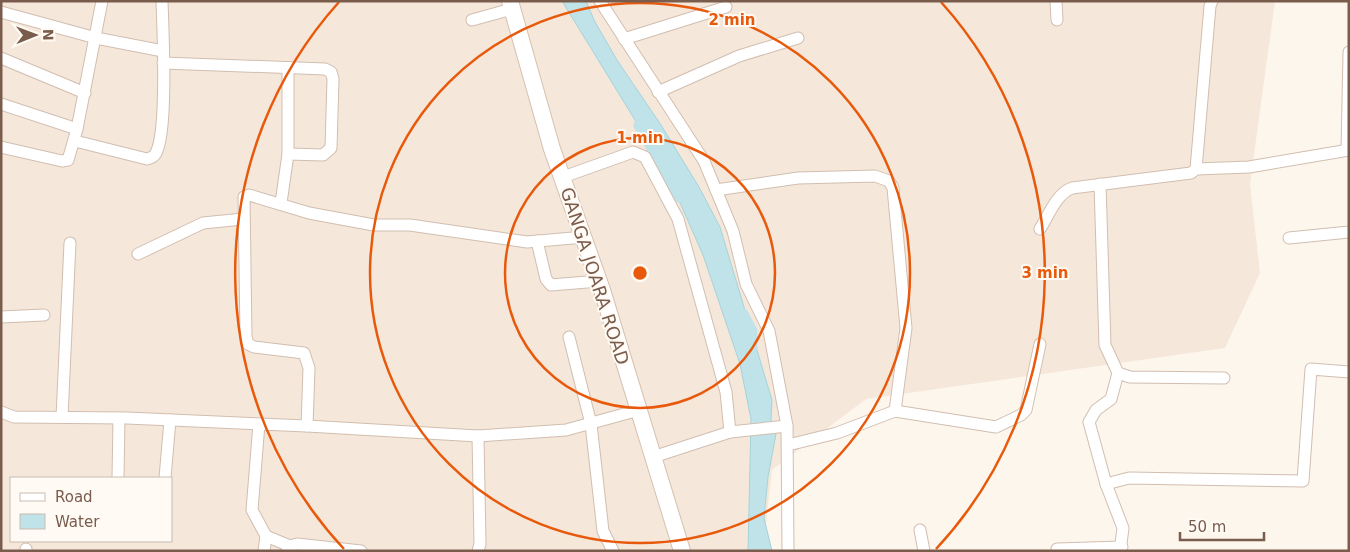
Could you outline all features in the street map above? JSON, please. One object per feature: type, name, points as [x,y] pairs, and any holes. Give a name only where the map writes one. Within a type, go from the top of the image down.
[{"type":"main road","name":"GANGA JOARA ROAD","points":[[511,5],[547,133],[599,281],[682,551]]},
{"type":"street","points":[[1,148],[62,161],[68,160],[76,135],[85,93],[102,1]]},
{"type":"street","points":[[1,104],[76,135],[147,159],[152,158],[156,153],[162,120],[162,1]]},
{"type":"street","points":[[600,1],[704,161],[733,231],[746,284],[771,338],[787,426],[788,551]]},
{"type":"street","points":[[1056,1],[1057,20]]},
{"type":"street","points":[[1196,169],[1210,6],[1212,1]]},
{"type":"street","points":[[472,20],[511,5]]},
{"type":"street","points":[[624,39],[726,7]]},
{"type":"street","points":[[1,12],[163,57],[288,68],[325,69],[331,72],[333,79],[331,148],[323,156],[288,154]]},
{"type":"street","points":[[658,92],[731,59],[798,38]]},
{"type":"street","points":[[1040,229],[1064,191],[1100,184],[1191,173],[1196,169],[1248,167],[1348,150],[1349,52]]},
{"type":"street","points":[[1,58],[85,93]]},
{"type":"street","points":[[281,203],[288,154],[288,68]]},
{"type":"street","points":[[563,177],[632,152],[645,157],[678,219],[726,392],[730,432]]},
{"type":"street","points":[[716,190],[798,178],[875,176],[889,181],[894,197],[906,328],[896,411]]},
{"type":"street","points":[[1057,549],[1121,549],[1123,528],[1106,484],[1089,422],[1096,410],[1111,399],[1118,373],[1105,345],[1100,184]]},
{"type":"street","points":[[307,426],[309,368],[304,353],[254,347],[248,344],[246,336],[242,202],[244,197],[249,195],[281,203],[309,213],[374,225],[410,226],[515,241],[584,237]]},
{"type":"street","points":[[138,254],[203,222],[243,219]]},
{"type":"street","points":[[1289,238],[1349,232]]},
{"type":"street","points":[[537,241],[546,279],[552,285],[599,281]]},
{"type":"street","points":[[62,417],[70,243]]},
{"type":"street","points":[[1,317],[44,315]]},
{"type":"street","points":[[569,337],[592,424],[603,531],[614,551]]},
{"type":"street","points":[[788,445],[837,433],[896,411],[985,427],[1003,425],[1026,410],[1040,344]]},
{"type":"street","points":[[1106,484],[1129,478],[1303,481],[1312,369],[1349,372]]},
{"type":"street","points":[[1118,373],[1130,377],[1224,378]]},
{"type":"street","points":[[1,412],[14,416],[170,420],[478,436],[566,430],[639,410]]},
{"type":"street","points":[[118,477],[119,418]]},
{"type":"street","points":[[166,477],[170,420]]},
{"type":"street","points":[[259,424],[252,510],[266,536],[289,548],[297,544],[361,551]]},
{"type":"street","points":[[653,457],[730,432],[787,426]]},
{"type":"street","points":[[478,436],[480,544],[478,551]]},
{"type":"street","points":[[920,530],[924,551]]},
{"type":"street","points":[[264,551],[266,536]]},
{"type":"shaded area","points":[[1,1],[1275,1],[1250,184],[1260,273],[1225,348],[866,399],[772,470],[763,551],[1,551]]},
{"type":"water","points":[[562,1],[586,1],[595,22],[617,60],[661,125],[699,187],[720,227],[772,400],[771,420],[776,434],[768,477],[764,518],[772,551],[748,551],[751,419],[740,364],[703,255],[665,169]]},
{"type":"waterway","points":[[639,125],[679,197]]},
{"type":"waterway","points":[[743,314],[752,331],[752,348]]}]
